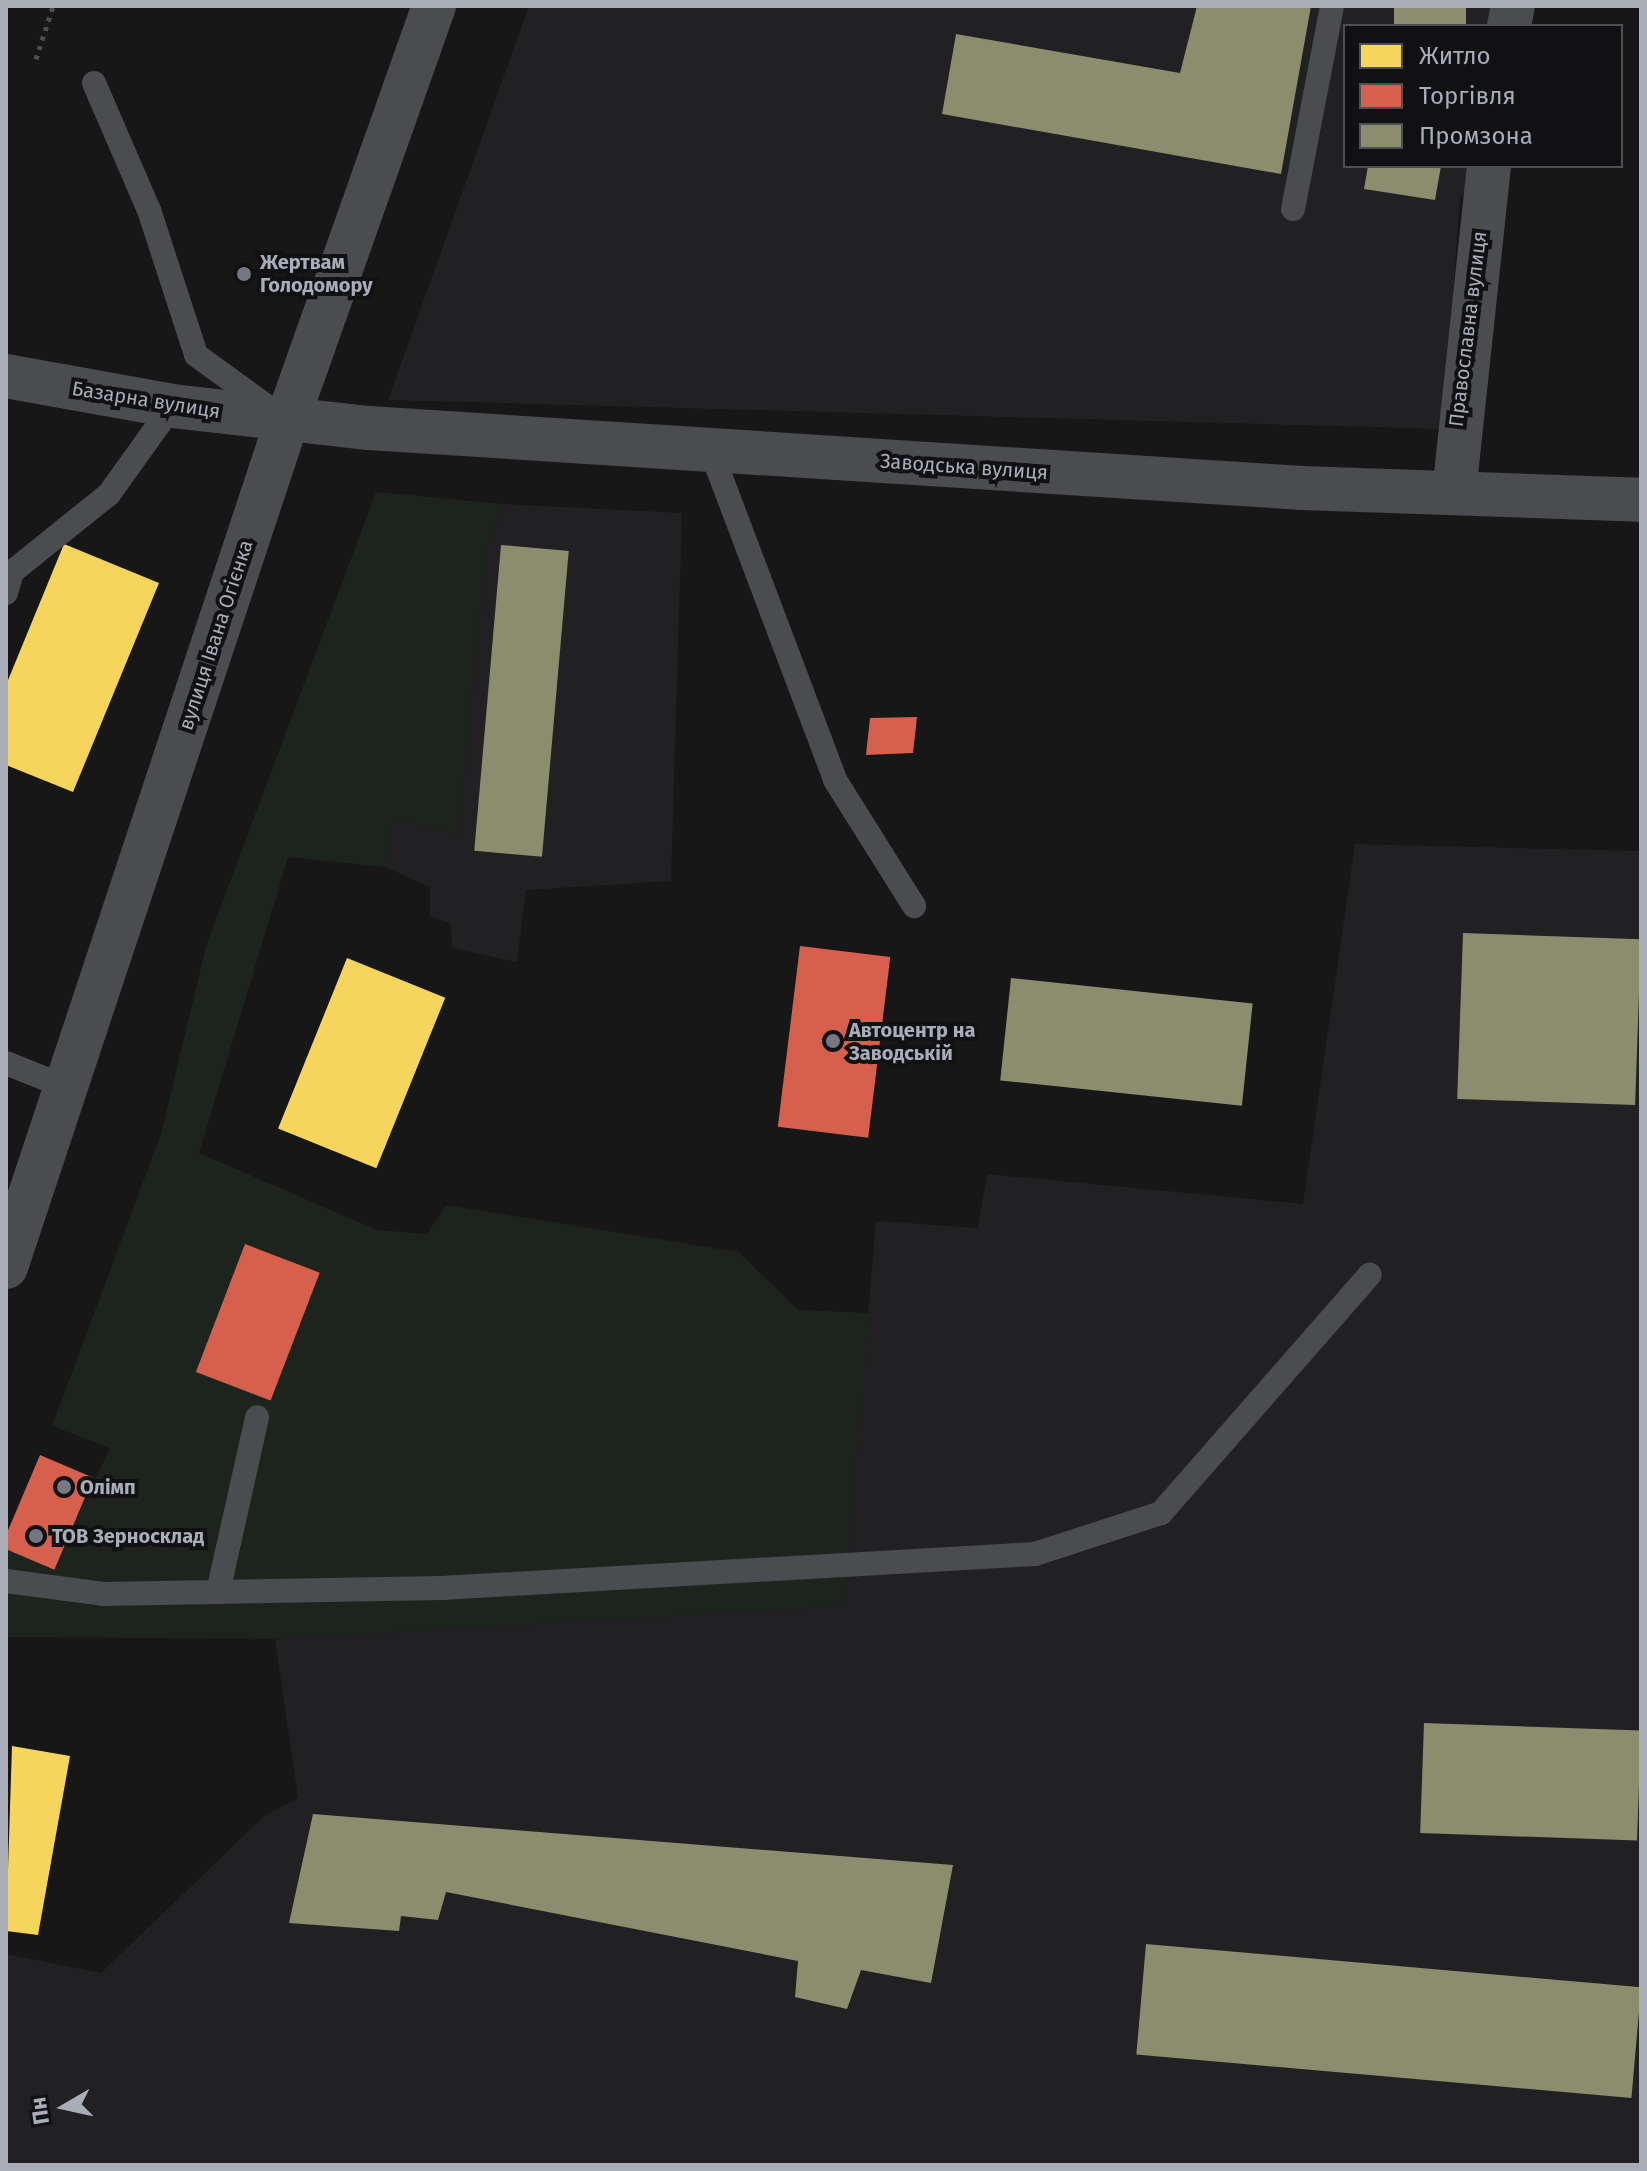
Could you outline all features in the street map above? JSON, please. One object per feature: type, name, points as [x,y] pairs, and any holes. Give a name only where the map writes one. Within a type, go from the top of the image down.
[{"type":"street","name":"вулиця Івана Огієнка","points":[[6,1267],[287,421],[434,6]]},
{"type":"street","name":"Православна вулиця","points":[[1454,493],[1489,168]]},
{"type":"street","name":"Базарна вулиця","points":[[6,376],[172,406],[287,421]]},
{"type":"street","name":"Заводська вулиця","points":[[287,421],[711,451],[1454,493],[1641,500]]},
{"type":"lane","points":[[1293,209],[1332,6]]},
{"type":"lane","points":[[94,83],[149,210],[196,355],[287,421]]},
{"type":"lane","points":[[6,593],[12,572],[109,494],[172,406]]},
{"type":"lane","points":[[711,451],[835,780],[914,906]]},
{"type":"lane","points":[[6,1063],[66,1087]]},
{"type":"lane","points":[[6,1581],[103,1594],[218,1592],[692,1577],[818,1561],[1035,1554],[1161,1513],[1370,1274]]},
{"type":"lane","points":[[218,1592],[257,1417]]},
{"type":"path","points":[[36,59],[53,6]]},
{"type":"shaded area","points":[[529,6],[1495,6],[1493,24],[1343,24],[1343,168],[1474,168],[1471,193],[1460,196],[1444,429],[388,400]]},
{"type":"shaded area","points":[[376,492],[503,504],[486,550],[458,835],[392,818],[385,867],[288,857],[199,1153],[377,1230],[427,1234],[446,1205],[739,1252],[798,1310],[869,1313],[843,1606],[275,1639],[6,1637],[6,1549],[53,1569],[110,1448],[52,1426],[161,1134],[207,943]]},
{"type":"shaded area","points":[[503,504],[682,513],[671,881],[526,890],[517,962],[452,948],[451,924],[430,916],[430,887],[385,867],[391,818],[458,834],[486,550]]},
{"type":"shaded area","points":[[1355,844],[1641,851],[1641,2165],[6,2165],[6,1954],[101,1973],[264,1816],[298,1798],[275,1639],[843,1606],[876,1221],[978,1228],[987,1174],[1303,1204]]},
{"type":"building: Житло","points":[[64,544],[159,583],[73,792],[6,765],[6,685]]},
{"type":"building: Житло","points":[[347,958],[445,998],[376,1168],[278,1129]]},
{"type":"building: Житло","points":[[12,1746],[70,1756],[38,1935],[6,1931]]},
{"type":"building: Торгівля","points":[[917,717],[913,753],[866,755],[870,718]]},
{"type":"building: Торгівля","points":[[800,946],[890,957],[868,1138],[778,1127]]},
{"type":"building: Торгівля","points":[[245,1244],[320,1273],[271,1401],[196,1372]]},
{"type":"building: Торгівля","points":[[40,1455],[93,1478],[54,1570],[6,1549],[6,1535]]},
{"type":"building: Промзона","points":[[1197,6],[1311,6],[1281,174],[942,114],[956,34],[1180,73]]},
{"type":"building: Промзона","points":[[1394,6],[1466,6],[1466,24],[1394,24]]},
{"type":"building: Промзона","points":[[1368,168],[1441,168],[1435,200],[1364,189]]},
{"type":"building: Промзона","points":[[501,545],[569,551],[542,857],[474,851]]},
{"type":"building: Промзона","points":[[1463,933],[1641,939],[1635,1105],[1457,1099]]},
{"type":"building: Промзона","points":[[1011,978],[1253,1003],[1242,1106],[1000,1080]]},
{"type":"building: Промзона","points":[[1424,1723],[1641,1731],[1637,1841],[1420,1833]]},
{"type":"building: Промзона","points":[[313,1814],[953,1865],[931,1983],[861,1970],[847,2009],[795,1997],[798,1961],[446,1892],[438,1920],[401,1916],[399,1931],[289,1923]]},
{"type":"building: Промзона","points":[[1146,1944],[1641,1987],[1631,2098],[1136,2055]]},
{"type":"place","name":"Жертвам Голодомору","points":[[244,274]]},
{"type":"place","name":"Автоцентр на Заводській","points":[[833,1041]]},
{"type":"place","name":"Олімп","points":[[64,1487]]},
{"type":"place","name":"ТОВ Зерносклад","points":[[36,1536]]}]
